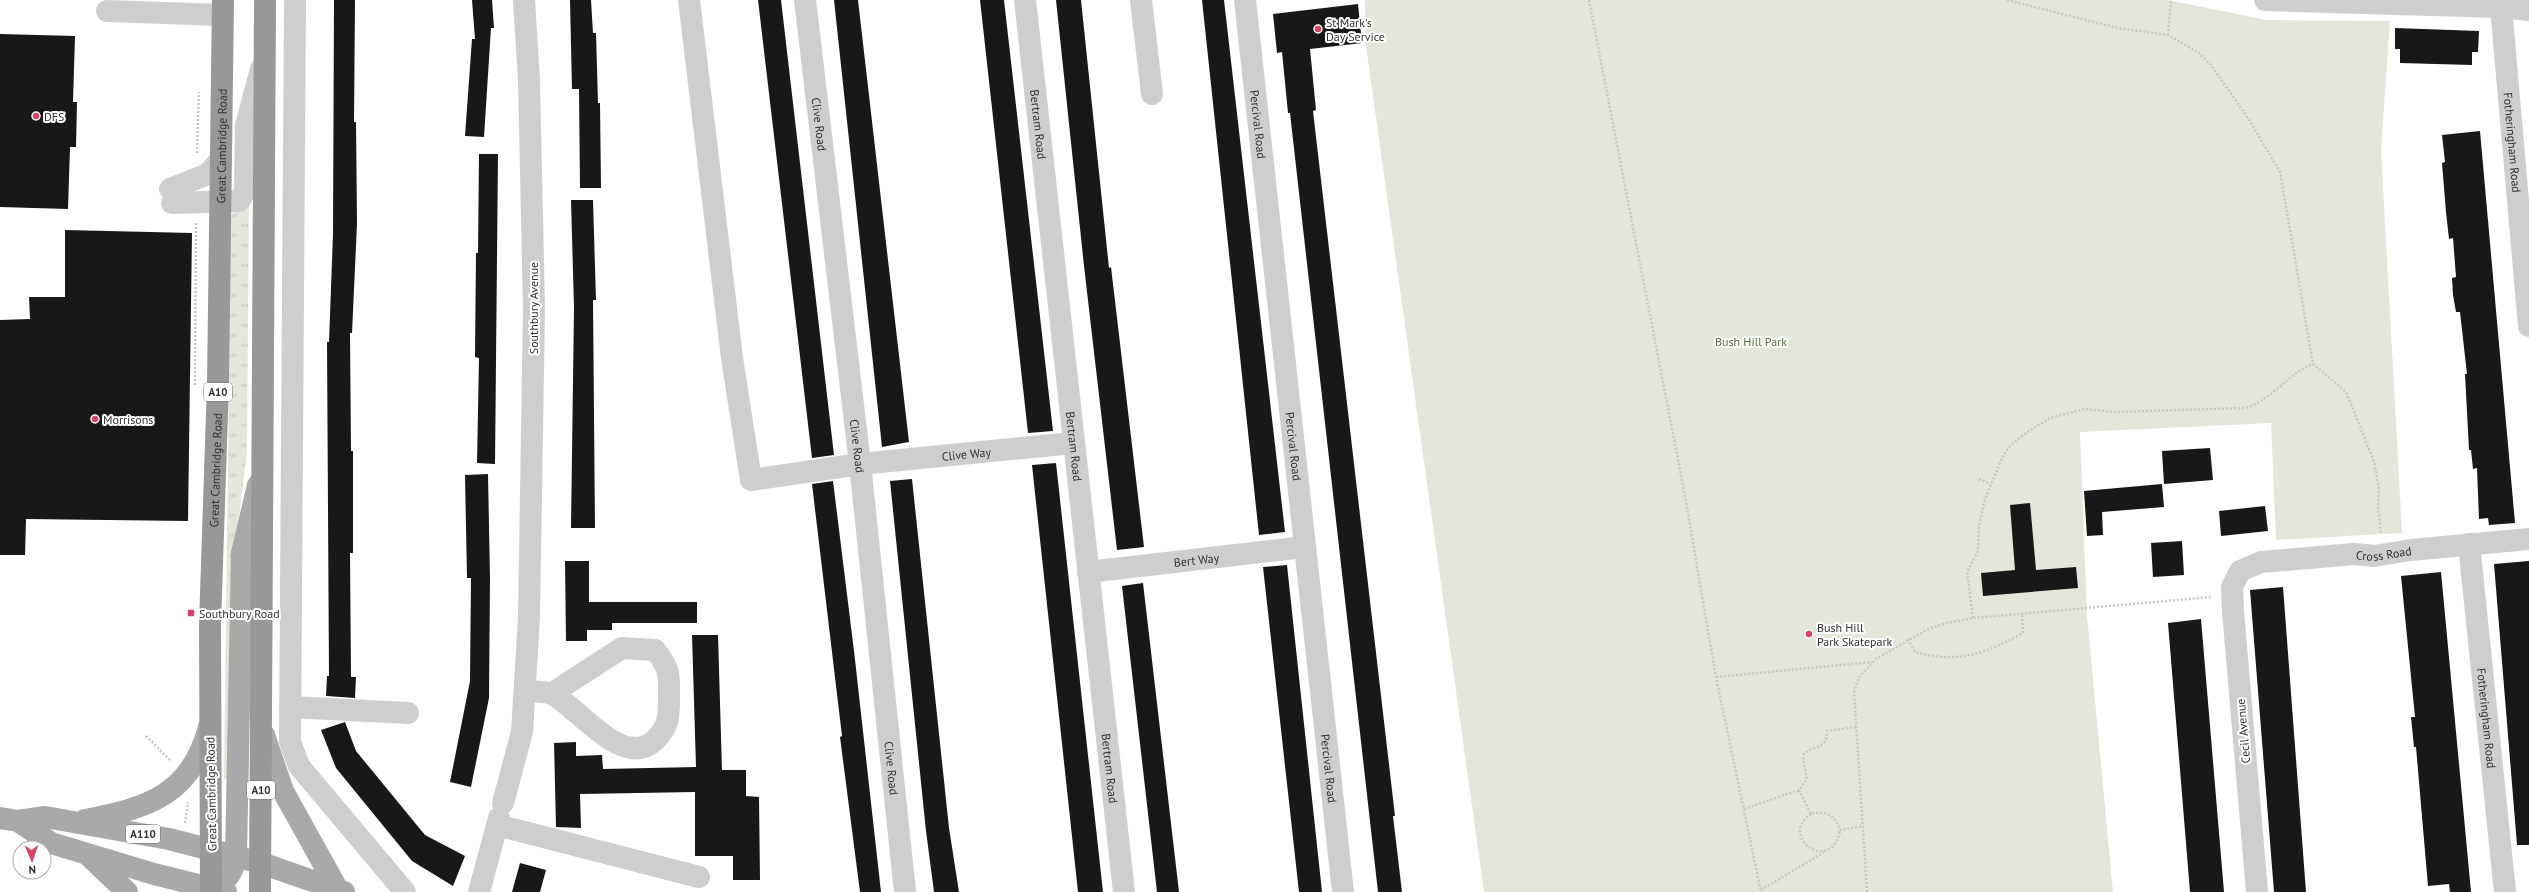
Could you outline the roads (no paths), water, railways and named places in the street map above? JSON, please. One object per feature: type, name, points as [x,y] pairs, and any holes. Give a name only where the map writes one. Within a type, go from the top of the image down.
[{"type":"highway","name":"A10","points":[[260,892],[265,0]]},
{"type":"highway","name":"Great Cambridge Road","points":[[216,891],[212,849],[210,609],[218,383],[222,7]]},
{"type":"main road","name":"A10","points":[[216,891],[229,877],[234,868],[236,856],[242,553],[262,465]]},
{"type":"main road","name":"A110","points":[[261,718],[267,749],[283,791],[341,891]]},
{"type":"main road","name":"A110","points":[[74,822],[141,805],[162,797],[179,785],[197,759],[210,722]]},
{"type":"main road","name":"A110","points":[[9,820],[44,817],[212,849],[261,863],[341,891]]},
{"type":"main road","name":"A110","points":[[9,820],[51,843],[216,891]]},
{"type":"main road","name":"A110","points":[[88,854],[127,892]]},
{"type":"main road","points":[[237,892],[238,882],[244,872],[252,865],[261,863]]},
{"type":"street","points":[[295,0],[290,742],[299,766],[404,892]]},
{"type":"street","name":"Southbury Avenue","points":[[499,815],[522,732],[529,617],[534,309],[529,80],[524,0]]},
{"type":"street","name":"Clive Way","points":[[689,0],[732,358],[751,480],[860,464],[1073,443]]},
{"type":"street","name":"Clive Road","points":[[805,0],[860,464],[905,892]]},
{"type":"street","name":"Bertram Road","points":[[1024,0],[1124,892]]},
{"type":"street","points":[[1141,0],[1152,94]]},
{"type":"street","name":"Percival Road","points":[[1245,0],[1343,892]]},
{"type":"street","points":[[2265,0],[2390,2],[2501,7],[2529,10]]},
{"type":"street","points":[[107,11],[222,7]]},
{"type":"street","name":"Fotheringham Road","points":[[2501,7],[2529,326]]},
{"type":"street","points":[[221,159],[208,174],[171,196],[221,202],[240,200],[245,191],[246,125],[264,54]]},
{"type":"street","name":"Cross Road","points":[[2240,571],[2261,562],[2354,554],[2374,556],[2469,544],[2529,539]]},
{"type":"street","name":"Fotheringham Road","points":[[2469,544],[2505,892]]},
{"type":"street","name":"Bert Way","points":[[1088,572],[1305,546]]},
{"type":"street","name":"Cecil Avenue","points":[[2240,571],[2232,587],[2257,892]]},
{"type":"street","points":[[524,691],[552,694],[589,726],[616,743],[634,748],[651,744],[663,733],[669,720],[667,665],[655,650],[622,648],[552,694]]},
{"type":"street","points":[[290,707],[408,713]]},
{"type":"street","points":[[478,892],[499,815],[699,877]]},
{"type":"place","name":"St Mark's Day Service","points":[[1318,29]]},
{"type":"place","name":"DFS","points":[[36,116]]},
{"type":"place","name":"Morrisons","points":[[95,419]]},
{"type":"place","name":"Southbury Road","points":[[191,613]]},
{"type":"place","name":"Bush Hill Park Skatepark","points":[[1809,634]]},
{"type":"park label","name":"Bush Hill Park","points":[[1751,341]]}]
